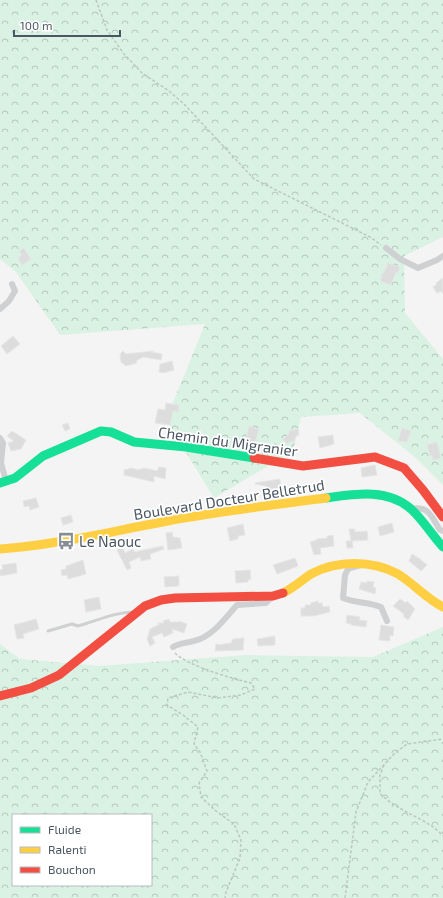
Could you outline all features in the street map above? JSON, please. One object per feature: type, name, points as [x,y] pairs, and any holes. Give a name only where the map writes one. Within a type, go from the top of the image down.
[{"type":"street","points":[[386,248],[400,259],[418,268],[443,256]]},
{"type":"street","points":[[0,309],[9,301],[15,291],[12,284]]},
{"type":"street","name":"Chemin du Migranier","points":[[3,482],[15,478],[43,456],[86,436],[101,431],[112,432],[134,442],[186,447],[303,466],[375,457],[404,468],[424,490],[443,516]]},
{"type":"street","points":[[0,438],[3,443],[1,463],[3,482]]},
{"type":"street","name":"Boulevard Docteur Belletrud","points":[[0,549],[40,545],[210,513],[342,496],[382,494],[396,499],[410,509],[418,516],[443,547]]},
{"type":"street","points":[[410,509],[419,507],[425,509],[440,530],[443,531]]},
{"type":"street","points":[[360,562],[358,566],[348,569],[345,574],[344,598],[370,603],[381,607],[387,621]]},
{"type":"street","points":[[0,696],[31,688],[59,675],[135,612],[145,606],[161,600],[175,598],[281,595],[315,572],[342,564],[360,562],[374,564],[393,571],[409,581],[436,604],[443,607]]},
{"type":"street","points":[[173,647],[180,643],[200,639],[211,633],[237,605],[266,603],[273,596]]},
{"type":"lane","points":[[48,631],[72,624],[78,626],[125,612],[135,612]]},
{"type":"path","points":[[96,0],[107,30],[124,54],[142,73],[169,91],[184,104],[254,179],[370,237],[386,248]]},
{"type":"path","points":[[173,647],[176,654],[188,661],[229,678],[251,683],[255,689],[242,695],[218,698],[188,692],[168,698],[167,705],[183,715],[198,728],[194,744],[200,752],[207,771],[199,783],[201,797],[234,824],[241,840],[240,858],[225,898]]},
{"type":"path","points":[[345,898],[356,812],[368,782],[394,754],[407,744],[443,739]]},
{"type":"path","points":[[384,764],[380,774],[380,794],[443,836]]},
{"type":"green space","points":[[0,0],[443,0],[443,237],[404,256],[405,313],[443,359],[443,485],[416,458],[360,413],[301,417],[293,451],[214,498],[166,420],[205,324],[60,335],[16,272],[0,259]]},
{"type":"green space","points":[[443,627],[443,898],[0,898],[0,644],[20,659],[99,666],[246,655],[373,657]]},
{"type":"building","points":[[24,248],[31,259],[22,265],[18,258],[22,255],[19,251]]},
{"type":"building","points":[[388,263],[400,267],[398,273],[396,272],[391,285],[380,281]]},
{"type":"building","points":[[443,278],[443,294],[441,291],[437,293],[433,287]]},
{"type":"building","points":[[13,336],[20,344],[7,354],[1,346]]},
{"type":"building","points":[[123,351],[126,354],[154,351],[151,352],[162,354],[161,360],[143,357],[136,361],[137,363],[126,366],[121,362],[120,354]]},
{"type":"building","points":[[172,361],[174,370],[163,373],[159,372],[160,364]]},
{"type":"building","points":[[166,403],[179,405],[178,412],[173,411],[170,425],[155,423],[158,409],[165,410]]},
{"type":"building","points":[[68,423],[70,429],[65,431],[62,425]]},
{"type":"building","points":[[249,426],[259,429],[255,443],[251,442],[250,444],[245,443]]},
{"type":"building","points":[[402,428],[411,431],[407,442],[398,441]]},
{"type":"building","points":[[298,429],[299,435],[296,436],[294,442],[291,441],[287,444],[283,439],[288,435],[289,431]]},
{"type":"building","points":[[12,431],[26,440],[21,449],[11,451],[8,443],[14,441],[7,436]]},
{"type":"building","points":[[333,435],[334,444],[320,448],[318,437]]},
{"type":"building","points":[[437,442],[441,458],[433,460],[432,456],[430,456],[427,445]]},
{"type":"building","points":[[375,465],[377,475],[362,477],[361,468]]},
{"type":"building","points":[[159,467],[166,468],[165,479],[154,476],[154,482],[124,475],[124,470],[132,468],[138,470],[144,468],[157,471]]},
{"type":"building","points":[[280,479],[281,488],[267,490],[266,486],[255,484],[255,483]]},
{"type":"building","points":[[36,498],[39,507],[30,510],[29,506],[24,507],[23,501]]},
{"type":"building","points":[[71,515],[73,522],[63,525],[61,518]]},
{"type":"building","points":[[392,523],[394,532],[380,536],[378,527]]},
{"type":"building","points":[[243,524],[245,535],[238,536],[238,539],[230,541],[227,528]]},
{"type":"building","points":[[349,529],[355,529],[355,532],[367,531],[368,540],[352,541],[353,548],[347,548],[346,541],[351,541]]},
{"type":"building","points":[[172,532],[173,537],[180,538],[182,548],[168,550],[166,533]]},
{"type":"building","points":[[333,535],[334,546],[320,548],[321,554],[314,555],[310,542]]},
{"type":"building","points":[[163,546],[164,549],[150,554],[151,559],[141,561],[140,557],[129,562],[131,568],[127,570],[117,550],[122,547],[125,553],[133,549],[134,552]]},
{"type":"building","points":[[412,554],[427,565],[421,571],[409,561]]},
{"type":"building","points":[[295,558],[298,566],[277,574],[273,565]]},
{"type":"building","points":[[83,560],[86,574],[68,579],[67,575],[62,576],[61,570],[66,569],[66,566]]},
{"type":"building","points":[[16,563],[17,573],[0,576],[0,570],[3,569],[2,565]]},
{"type":"building","points":[[250,570],[251,579],[248,580],[248,582],[236,583],[235,571]]},
{"type":"building","points":[[179,576],[179,586],[165,587],[164,577]]},
{"type":"building","points":[[367,581],[374,582],[373,587],[376,588],[375,594],[359,589],[361,582],[367,583]]},
{"type":"building","points":[[99,597],[101,609],[86,612],[84,600]]},
{"type":"building","points":[[400,599],[406,603],[407,601],[415,609],[408,620],[403,616],[404,614],[393,606]]},
{"type":"building","points":[[318,601],[318,603],[322,603],[323,607],[329,606],[330,612],[313,616],[301,616],[301,608],[305,608],[305,605],[311,605],[311,603]]},
{"type":"building","points":[[347,615],[360,617],[359,620],[367,621],[366,627],[346,623]]},
{"type":"building","points":[[36,619],[39,629],[23,634],[24,638],[17,639],[14,625]]},
{"type":"building","points":[[169,619],[170,622],[179,621],[187,624],[184,633],[172,629],[173,633],[164,637],[162,633],[152,637],[155,643],[150,646],[147,639],[150,629],[160,624],[157,623],[164,623],[163,621]]},
{"type":"building","points":[[381,625],[394,627],[393,636],[390,635],[390,641],[379,640]]},
{"type":"building","points":[[275,636],[275,645],[258,646],[257,639]]},
{"type":"building","points":[[244,638],[243,650],[215,651],[216,644],[223,645],[231,643],[233,639]]},
{"type":"traffic: fast","points":[[0,483],[15,478],[43,456],[101,431],[111,432],[134,442],[186,447],[254,458]]},
{"type":"traffic: fast","points":[[326,498],[370,494],[381,495],[402,502],[420,518],[443,547]]},
{"type":"traffic: slow","points":[[0,549],[63,541],[208,514],[326,498]]},
{"type":"traffic: slow","points":[[283,593],[321,569],[343,564],[366,564],[388,569],[398,574],[443,607]]},
{"type":"traffic: jam","points":[[254,458],[303,466],[375,457],[404,468],[443,517]]},
{"type":"traffic: jam","points":[[0,696],[31,688],[59,675],[145,606],[161,600],[175,598],[273,596],[283,593]]},
{"type":"place","name":"Le Naouc","points":[[66,541]]}]
